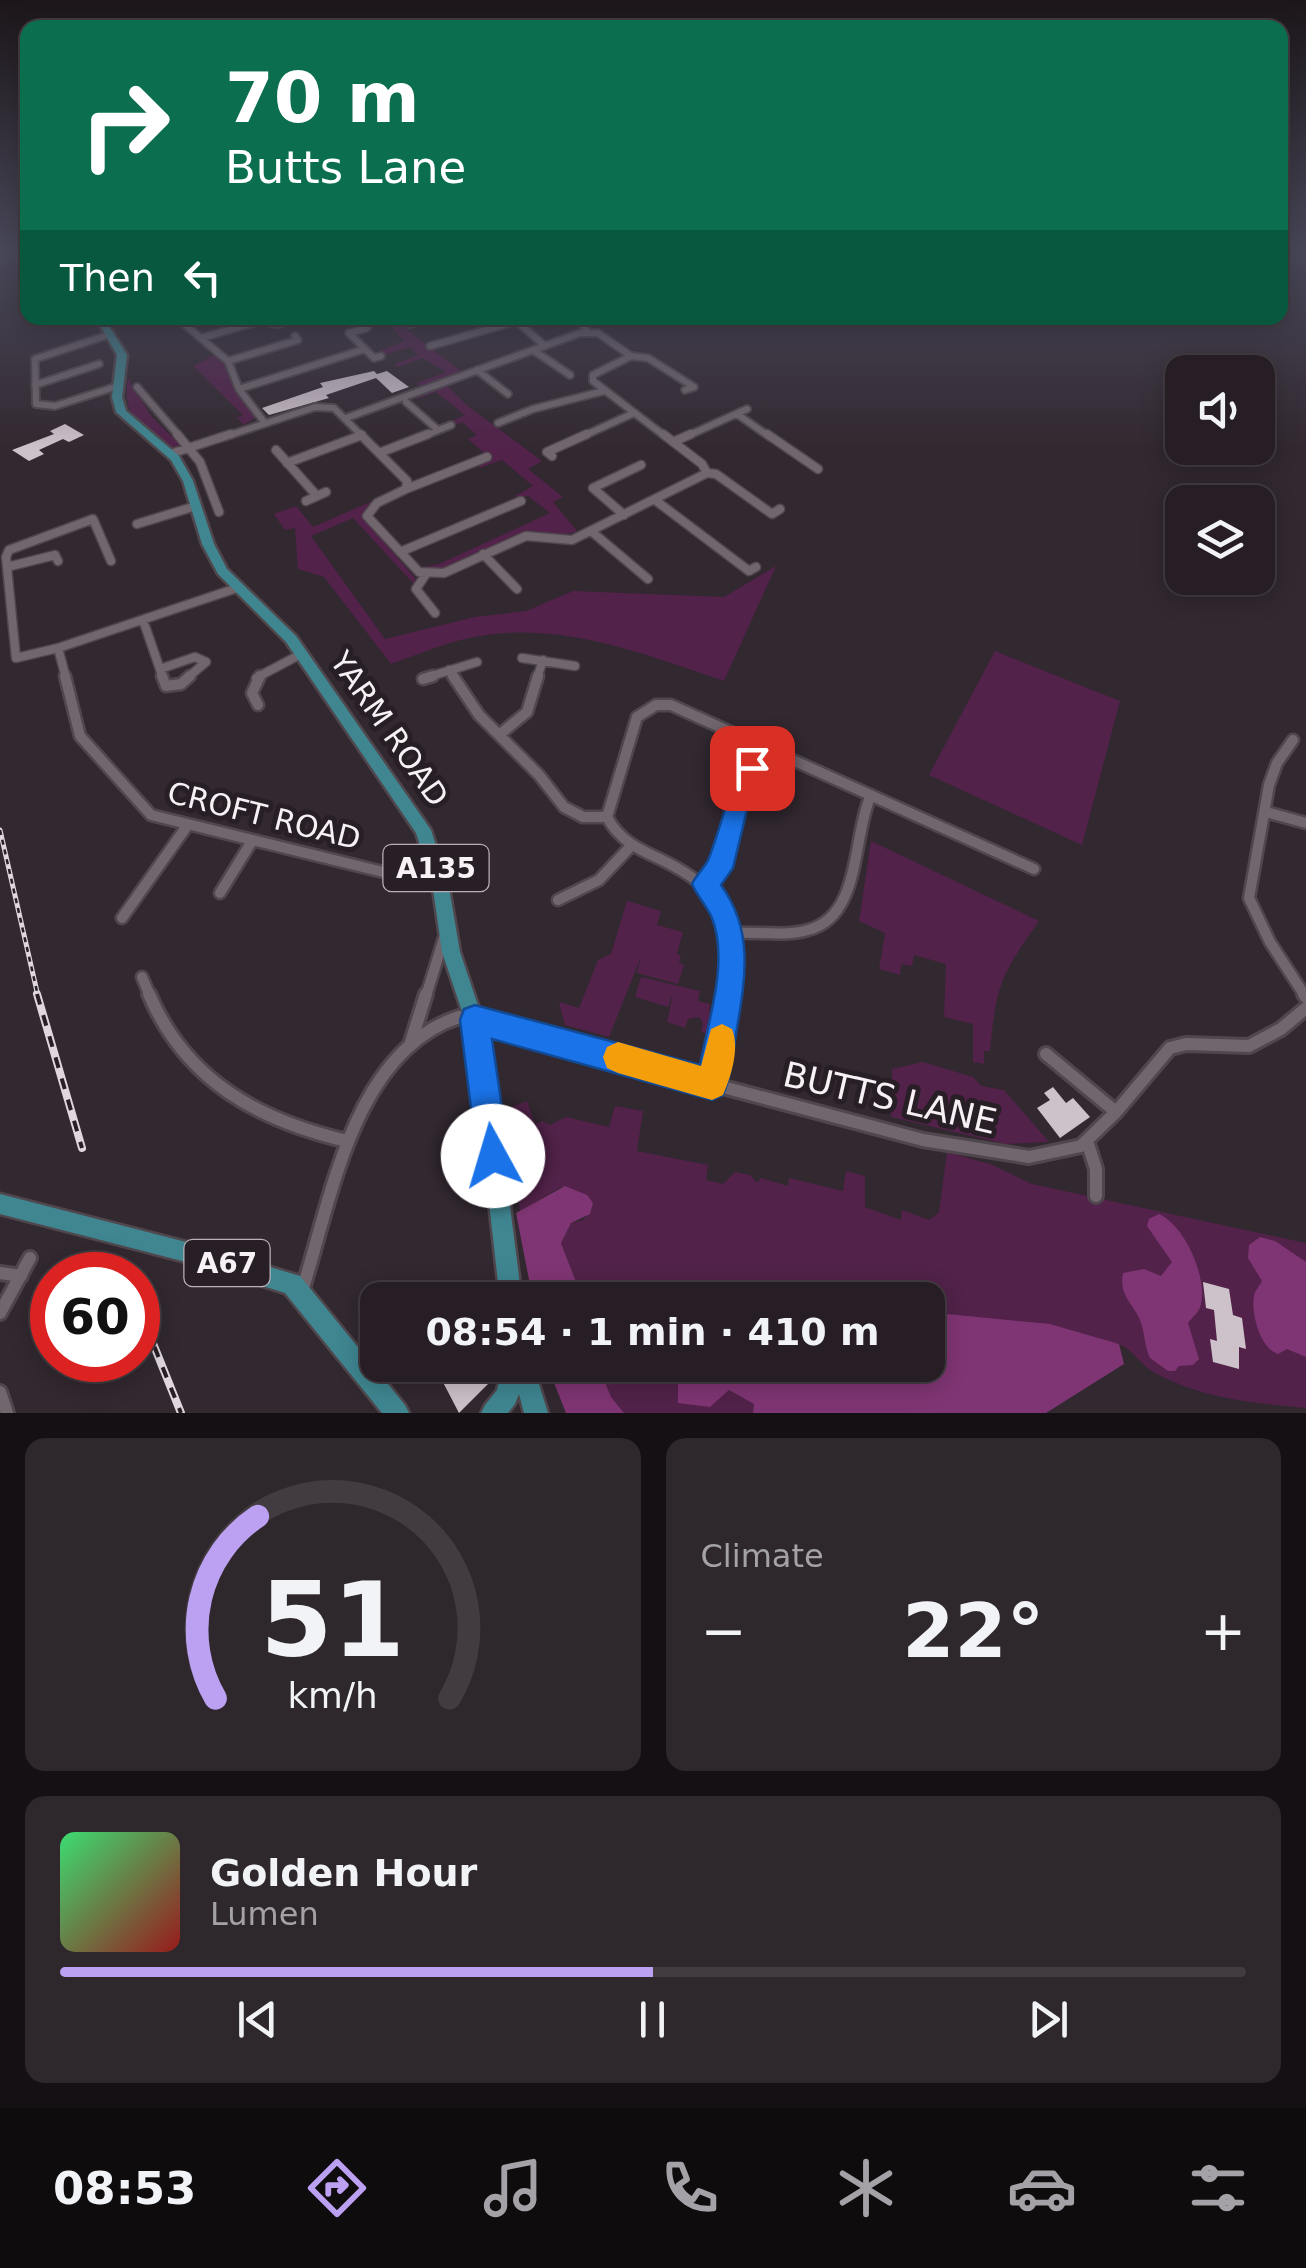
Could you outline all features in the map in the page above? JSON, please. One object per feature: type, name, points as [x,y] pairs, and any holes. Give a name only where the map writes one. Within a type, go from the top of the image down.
[{"type":"main road","name":"YARM ROAD","points":[[104,325],[123,360],[118,403],[124,416],[170,454],[210,509],[214,558],[236,588],[280,626],[416,817],[440,882],[446,930],[475,1020],[509,1282]]},
{"type":"main road","name":"A67","points":[[0,1204],[264,1273],[292,1284],[398,1413]]},
{"type":"main road","points":[[493,1413],[507,1396],[510,1382]]},
{"type":"main road","points":[[527,1382],[536,1413]]},
{"type":"street","points":[[185,325],[228,361],[240,389],[265,423]]},
{"type":"street","points":[[201,338],[243,325]]},
{"type":"street","points":[[436,346],[497,325]]},
{"type":"street","points":[[522,325],[545,346]]},
{"type":"street","points":[[582,325],[587,331],[614,342],[630,356]]},
{"type":"street","points":[[366,328],[348,334],[374,358],[381,356]]},
{"type":"street","points":[[346,418],[587,331]]},
{"type":"street","points":[[110,334],[38,356],[33,363],[36,404],[44,407],[118,386]]},
{"type":"street","points":[[228,361],[298,340]]},
{"type":"street","points":[[240,389],[365,349]]},
{"type":"street","points":[[533,350],[570,375]]},
{"type":"street","points":[[685,390],[694,386],[648,358],[630,356],[593,376],[604,391],[702,464],[706,472]]},
{"type":"street","points":[[35,385],[98,364]]},
{"type":"street","points":[[477,370],[508,394]]},
{"type":"street","points":[[137,388],[152,412],[190,447],[204,470],[210,509],[137,524]]},
{"type":"street","points":[[498,423],[532,408],[604,391]]},
{"type":"street","points":[[406,402],[438,430]]},
{"type":"street","points":[[170,454],[322,405],[334,408],[346,418],[407,488]]},
{"type":"street","points":[[672,442],[747,410]]},
{"type":"street","points":[[552,456],[547,452],[634,414]]},
{"type":"street","points":[[738,414],[812,467]]},
{"type":"street","points":[[379,453],[451,424]]},
{"type":"street","points":[[288,463],[362,435]]},
{"type":"street","points":[[276,450],[317,496]]},
{"type":"street","points":[[487,458],[407,488],[377,504],[367,516],[419,572],[426,574],[444,573],[526,536],[563,540],[591,531],[706,472],[716,474],[772,514],[780,509]]},
{"type":"street","points":[[624,515],[590,490],[641,466]]},
{"type":"street","points":[[306,501],[326,492]]},
{"type":"street","points":[[655,500],[749,571],[756,567]]},
{"type":"street","points":[[400,552],[521,501]]},
{"type":"street","points":[[111,561],[93,519],[11,548],[6,554],[15,657],[21,660],[236,588]]},
{"type":"street","points":[[591,531],[636,574],[648,580]]},
{"type":"street","points":[[482,554],[517,589]]},
{"type":"street","points":[[7,568],[47,555],[58,561]]},
{"type":"street","points":[[426,574],[416,589],[434,613]]},
{"type":"street","points":[[143,620],[160,669],[166,685],[174,687],[206,663],[195,656],[160,669]]},
{"type":"street","name":"CROFT ROAD","points":[[58,648],[82,740],[148,812],[188,826],[440,882]]},
{"type":"street","points":[[258,705],[252,693],[256,678],[301,654]]},
{"type":"street","points":[[522,658],[575,666]]},
{"type":"street","points":[[499,734],[525,715],[537,688],[543,660]]},
{"type":"street","points":[[423,679],[477,662]]},
{"type":"street","points":[[448,670],[472,706],[568,810],[585,818],[607,817]]},
{"type":"street","points":[[712,1084],[732,974],[730,933],[723,910],[705,884],[631,846],[607,817],[637,717],[646,709],[671,705],[1034,868]]},
{"type":"street","points":[[1293,740],[1273,774],[1250,898],[1270,942],[1306,997]]},
{"type":"street","points":[[705,884],[720,868],[738,798],[765,747]]},
{"type":"street","points":[[730,933],[808,931],[828,922],[850,883],[859,814],[871,794]]},
{"type":"street","points":[[1266,812],[1306,823]]},
{"type":"street","points":[[122,918],[188,826]]},
{"type":"street","points":[[220,893],[252,841]]},
{"type":"street","points":[[558,900],[599,880],[631,846]]},
{"type":"street","points":[[301,1292],[346,1142],[410,1043],[446,930]]},
{"type":"street","points":[[142,977],[172,1042],[215,1084],[273,1122],[346,1142]]},
{"type":"street","name":"BUTTS LANE","points":[[475,1020],[923,1140],[1012,1154],[1050,1155],[1087,1141],[1170,1048],[1186,1044],[1249,1046],[1281,1029],[1306,1008]]},
{"type":"street","points":[[410,1043],[449,1019],[475,1020]]},
{"type":"street","points":[[1046,1054],[1116,1112]]},
{"type":"street","points":[[1087,1141],[1096,1169],[1096,1196]]},
{"type":"street","points":[[0,1314],[30,1258]]},
{"type":"street","points":[[0,1273],[21,1276]]},
{"type":"street","points":[[0,1392],[7,1413]]},
{"type":"shaded area","points":[[390,325],[401,325],[463,373],[427,387],[415,384],[446,372],[423,358],[398,367],[395,364],[418,355],[410,347],[384,355],[379,351],[404,341]]},
{"type":"shaded area","points":[[216,354],[228,367],[235,390],[256,417],[244,425],[237,418],[243,415],[193,366]]},
{"type":"shaded area","points":[[128,378],[151,416],[181,446],[172,447],[136,420],[128,403]]},
{"type":"shaded area","points":[[446,385],[542,461],[528,469],[563,497],[553,502],[577,531],[521,534],[460,564],[423,567],[439,564],[550,513],[528,496],[517,499],[515,496],[533,486],[502,460],[479,468],[480,463],[490,458],[468,439],[477,435],[462,422],[450,422],[465,415],[436,392],[417,399],[414,396]]},
{"type":"shaded area","points":[[375,500],[363,518],[415,578],[414,584],[353,518],[311,536],[385,639],[475,617],[526,611],[573,591],[724,597],[776,566],[724,681],[623,648],[555,634],[520,632],[450,643],[391,664],[324,577],[298,569],[295,528],[285,530],[274,514],[296,506],[313,527]]},
{"type":"shaded area","points":[[995,651],[1120,701],[1082,845],[929,775]]},
{"type":"shaded area","points":[[871,841],[1039,921],[1002,982],[990,1051],[984,1051],[984,1064],[973,1062],[973,1024],[944,1017],[946,964],[914,955],[912,966],[901,964],[900,975],[879,969],[885,933],[859,921]]},
{"type":"shaded area","points":[[627,901],[661,911],[657,925],[683,932],[677,954],[681,956],[679,963],[684,965],[678,984],[637,973],[641,957],[609,1037],[565,1025],[559,1002],[579,1008],[598,960],[611,954]]},
{"type":"shaded area","points":[[641,977],[700,991],[698,1001],[710,1004],[709,1014],[718,1016],[713,1036],[701,1032],[703,1023],[699,1017],[688,1019],[685,1028],[667,1022],[673,994],[668,1007],[635,997]]},
{"type":"shaded area","points":[[923,1062],[973,1077],[981,1086],[1004,1090],[1049,1142],[1006,1144],[891,1117],[892,1069]]},
{"type":"shaded area","points":[[527,1101],[535,1124],[543,1121],[550,1125],[566,1117],[609,1127],[615,1106],[643,1111],[637,1151],[708,1165],[706,1180],[723,1184],[735,1172],[750,1175],[757,1183],[761,1178],[788,1186],[789,1178],[843,1191],[846,1171],[865,1176],[865,1207],[901,1220],[902,1210],[929,1220],[939,1212],[947,1152],[990,1164],[1032,1184],[1306,1243],[1306,1408],[1248,1402],[1191,1389],[1155,1373],[1119,1344],[945,1314],[945,1282],[576,1282],[561,1243],[571,1223],[583,1220],[593,1208],[561,1187],[520,1211],[507,1109]]},
{"type":"shaded area","points":[[565,1186],[587,1195],[593,1203],[590,1214],[571,1223],[561,1243],[576,1282],[529,1282],[516,1213]]},
{"type":"shaded area","points":[[1159,1214],[1185,1240],[1201,1280],[1201,1304],[1188,1323],[1199,1359],[1175,1371],[1168,1371],[1150,1358],[1140,1319],[1122,1282],[1123,1273],[1144,1269],[1161,1276],[1172,1262],[1147,1226],[1149,1219]]},
{"type":"shaded area","points":[[1260,1237],[1275,1241],[1306,1262],[1306,1357],[1287,1349],[1278,1354],[1272,1351],[1258,1330],[1254,1296],[1262,1281],[1248,1258],[1249,1245]]},
{"type":"shaded area","points":[[945,1314],[1050,1324],[1119,1344],[1124,1364],[1046,1413],[753,1413],[754,1404],[729,1390],[710,1407],[678,1403],[675,1382],[945,1382]]},
{"type":"shaded area","points":[[554,1382],[605,1382],[624,1413],[566,1413]]},
{"type":"shaded area","points":[[605,1382],[676,1382],[729,1390],[755,1404],[753,1413],[624,1413]]},
{"type":"building","points":[[387,371],[409,387],[392,393],[376,378],[326,395],[329,398],[269,415],[262,408],[323,387],[320,383]]},
{"type":"building","points":[[65,424],[84,435],[39,450],[44,454],[29,461],[12,450],[54,434],[50,431]]},
{"type":"building","points":[[1053,1087],[1066,1103],[1073,1098],[1090,1117],[1060,1138],[1037,1108],[1050,1100],[1044,1093]]},
{"type":"building","points":[[1203,1282],[1229,1289],[1233,1315],[1242,1318],[1246,1349],[1239,1347],[1239,1369],[1213,1362],[1210,1339],[1217,1341],[1214,1310],[1206,1308]]},
{"type":"building","points":[[443,1382],[490,1382],[459,1413]]},
{"type":"railway","points":[[0,830],[38,996]]},
{"type":"railway","points":[[37,994],[82,1148]]},
{"type":"railway","points":[[160,1361],[181,1413]]},
{"type":"slow traffic","points":[[618,1057],[712,1084],[722,1039]]},
{"type":"route","points":[[493,1156],[482,1050],[475,1020],[712,1084],[732,974],[730,933],[723,910],[705,884],[720,868],[734,810],[752,768]]}]
